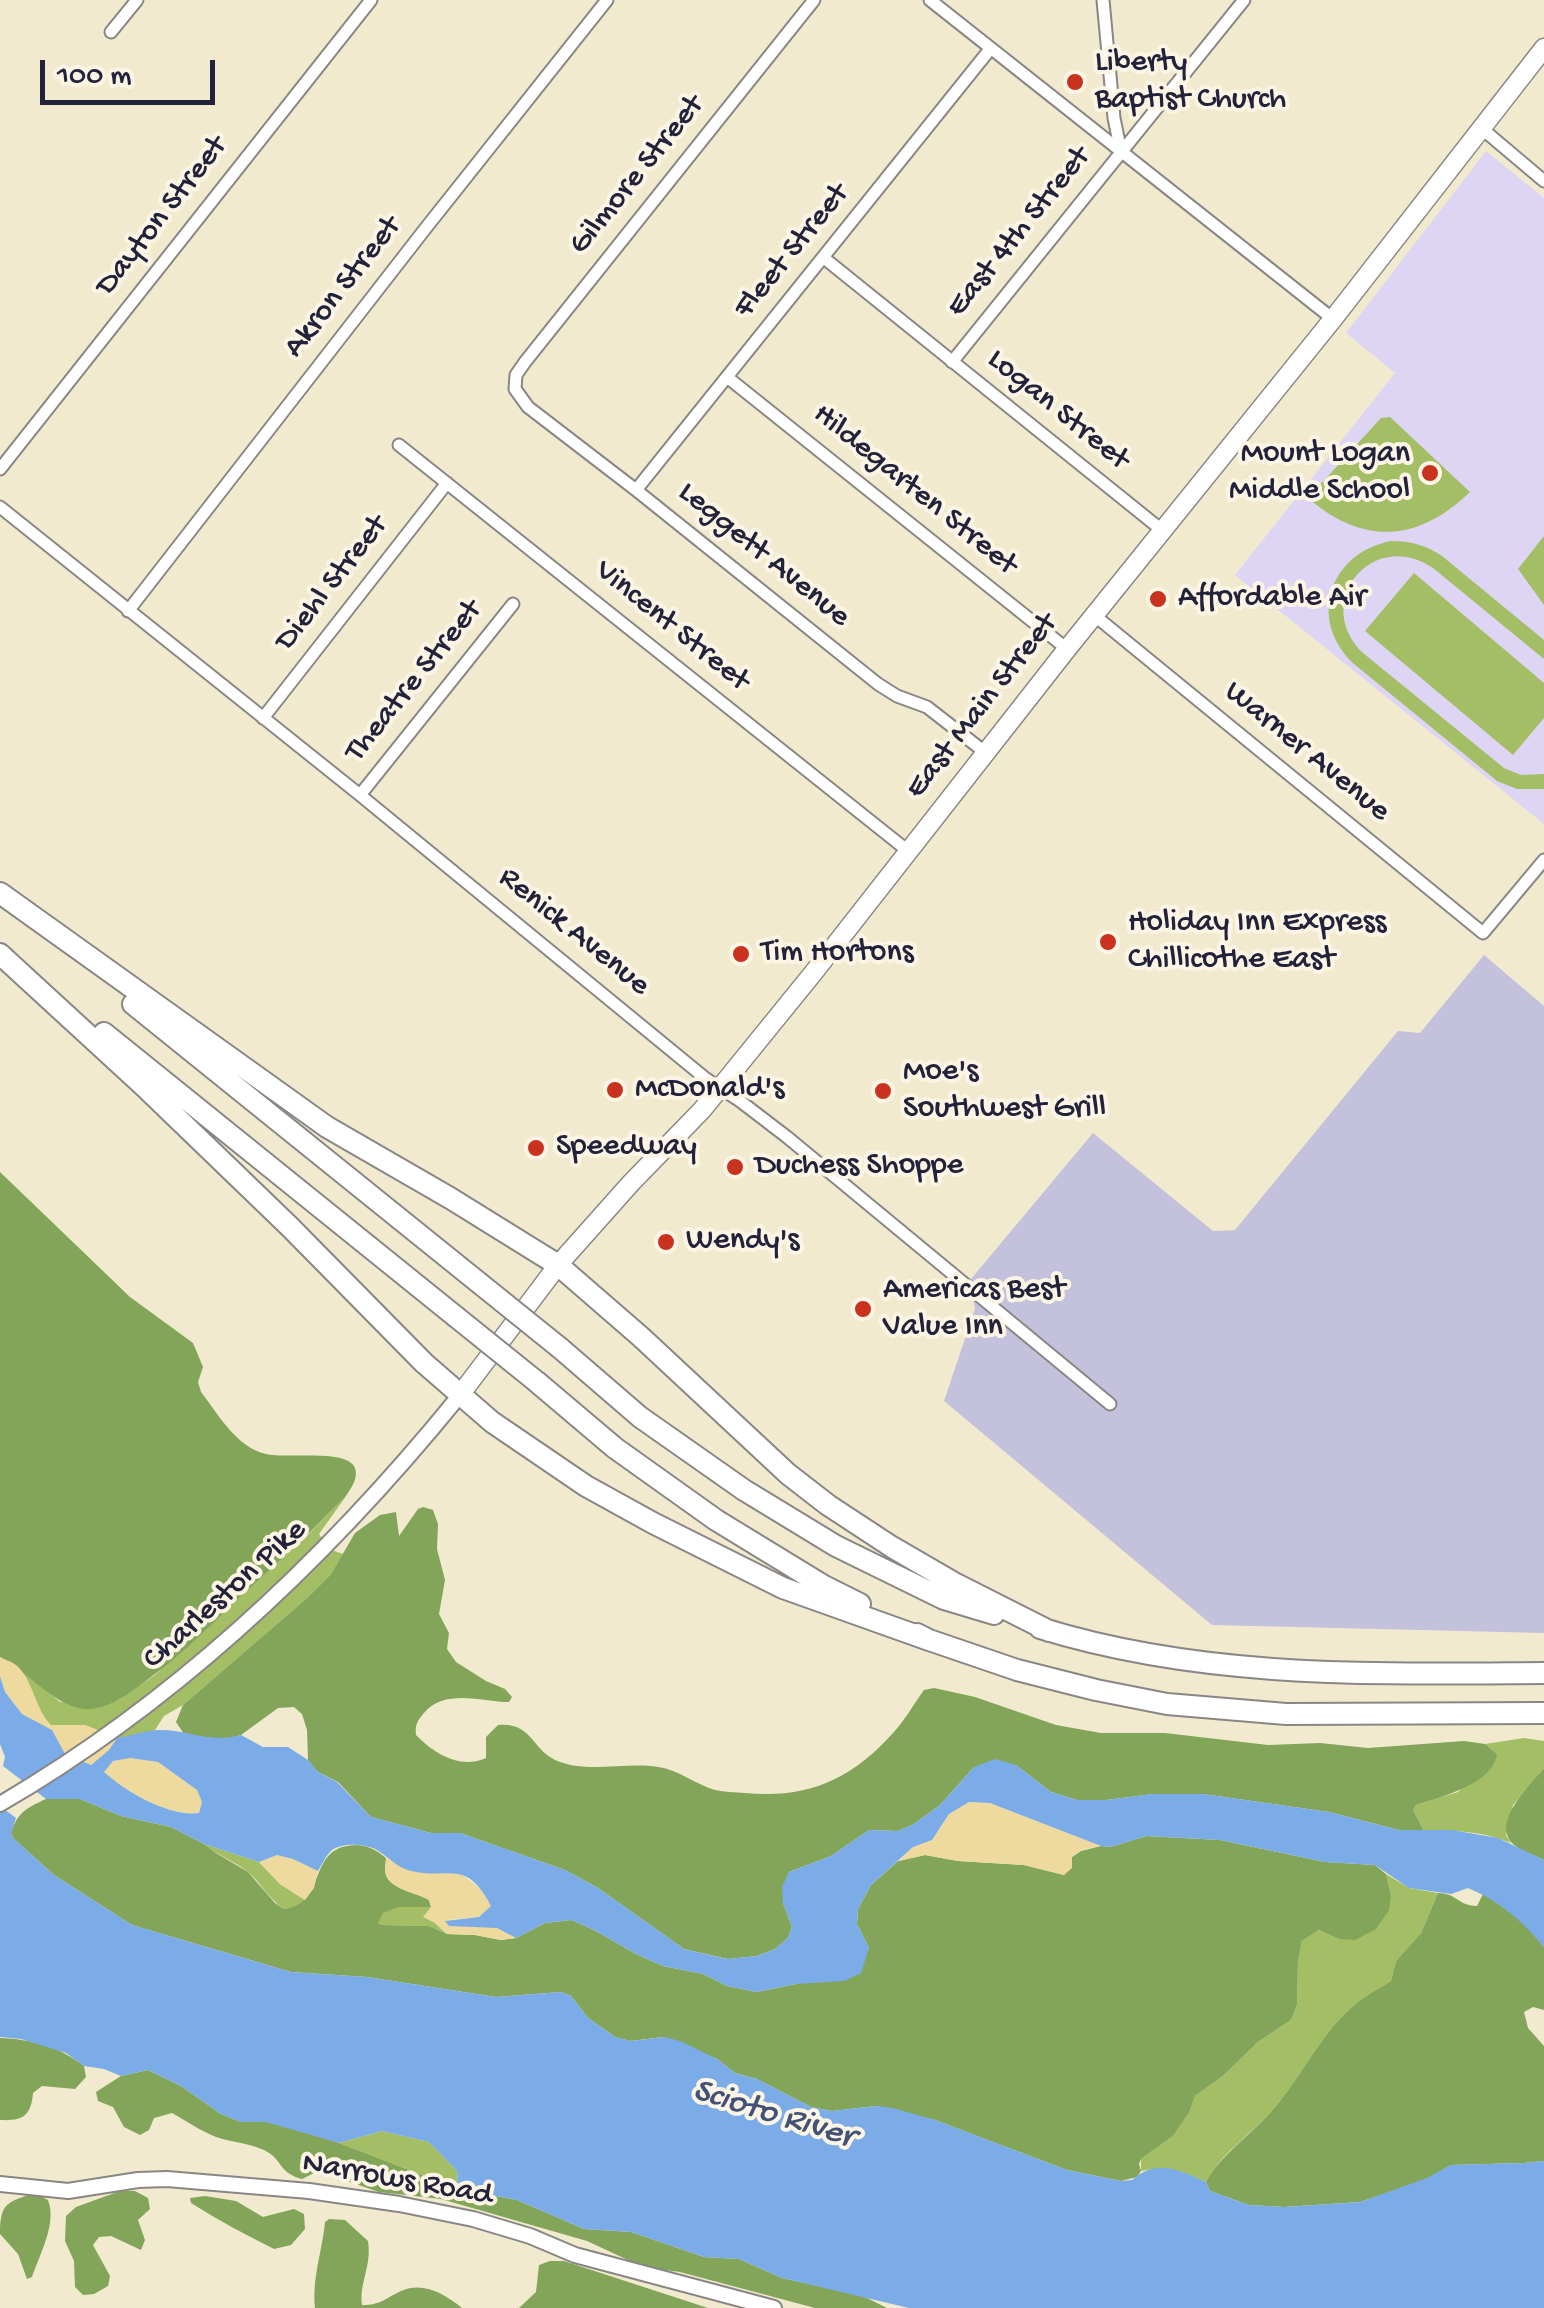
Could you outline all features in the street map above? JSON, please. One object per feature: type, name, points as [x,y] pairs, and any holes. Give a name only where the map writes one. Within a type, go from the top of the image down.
[{"type":"highway","points":[[0,893],[327,1128],[558,1265],[788,1474],[828,1505],[923,1565],[1050,1631]]},
{"type":"highway","points":[[0,893],[640,1417],[744,1490],[836,1546],[944,1599],[1050,1631],[1170,1660],[1293,1672],[1544,1673]]},
{"type":"highway","points":[[0,953],[183,1095],[615,1448],[716,1520],[824,1586],[928,1640]]},
{"type":"highway","points":[[0,953],[290,1227],[424,1364],[492,1422],[586,1486],[784,1588],[1017,1670],[1167,1704],[1286,1714],[1544,1713]]},
{"type":"main road","name":"East Main Street","points":[[460,1396],[558,1265],[720,1088],[1544,48]]},
{"type":"street","points":[[111,32],[137,0]]},
{"type":"street","name":"Dayton Street","points":[[0,469],[370,0]]},
{"type":"street","name":"Akron Street","points":[[128,611],[607,0]]},
{"type":"street","name":"Gilmore Street","points":[[515,389],[516,375],[525,362],[814,0]]},
{"type":"street","points":[[930,0],[1332,318]]},
{"type":"street","points":[[1103,0],[1121,152]]},
{"type":"street","name":"East 4th Street","points":[[952,362],[1244,0]]},
{"type":"street","name":"Fleet Street","points":[[636,490],[992,48]]},
{"type":"street","points":[[1480,128],[1544,181]]},
{"type":"street","name":"Logan Street","points":[[824,258],[1163,530]]},
{"type":"street","name":"Hildegarten Street","points":[[727,377],[1066,649]]},
{"type":"street","name":"Leggett Avenue","points":[[515,389],[528,407],[878,684],[896,696],[928,707],[986,753]]},
{"type":"street","name":"Vincent Street","points":[[399,445],[908,852]]},
{"type":"street","name":"Diehl Street","points":[[262,718],[448,483]]},
{"type":"street","name":"Renick Avenue","points":[[0,508],[786,1137],[1110,1404]]},
{"type":"street","name":"Theatre Street","points":[[360,795],[514,604]]},
{"type":"street","name":"Warner Avenue","points":[[1094,615],[1483,933],[1544,860]]},
{"type":"street","name":"Charleston Pike","points":[[0,1804],[112,1732],[197,1664],[336,1533],[401,1466],[460,1396]]},
{"type":"street","name":"Narrows Road","points":[[0,2184],[68,2191],[167,2179],[308,2190],[399,2204],[474,2219],[576,2255],[774,2308]]},
{"type":"shaded area","name":"Mount Logan Middle School","points":[[1486,151],[1544,198],[1544,824],[1235,575],[1395,373],[1346,333]]},
{"type":"shaded area","points":[[1484,955],[1544,1006],[1544,1633],[1212,1625],[944,1401],[975,1309],[971,1279],[1093,1133],[1213,1231],[1235,1230],[1398,1031],[1420,1033]]},
{"type":"green space","points":[[1390,417],[1470,492],[1431,521],[1390,532],[1350,524],[1308,498],[1381,418]]},
{"type":"green space","points":[[1544,536],[1544,605],[1518,569]]},
{"type":"green space","points":[[1391,541],[1418,544],[1442,556],[1544,640],[1544,659],[1433,568],[1411,558],[1389,557],[1371,563],[1356,576],[1346,593],[1344,612],[1349,633],[1363,653],[1504,768],[1521,775],[1544,774],[1544,789],[1517,789],[1497,781],[1354,664],[1340,647],[1331,628],[1332,590],[1352,559]]},
{"type":"green space","points":[[1414,573],[1544,683],[1544,718],[1513,755],[1365,631]]},
{"type":"green space","points":[[0,1172],[130,1297],[193,1343],[203,1367],[198,1382],[201,1392],[246,1445],[266,1454],[338,1458],[348,1461],[356,1472],[343,1499],[188,1646],[130,1692],[99,1708],[67,1704],[0,1657]]},
{"type":"green space","points":[[349,1492],[319,1534],[329,1549],[343,1554],[331,1574],[183,1705],[164,1716],[155,1730],[117,1738],[85,1725],[51,1726],[45,1719],[17,1666],[60,1702],[118,1700],[155,1675],[309,1534]]},
{"type":"green space","points":[[423,1507],[433,1510],[438,1524],[437,1549],[445,1580],[439,1614],[449,1633],[447,1649],[456,1662],[505,1689],[512,1697],[509,1702],[451,1699],[424,1713],[417,1723],[416,1735],[457,1761],[486,1758],[486,1737],[498,1725],[510,1725],[526,1733],[550,1757],[572,1765],[658,1767],[715,1790],[788,1793],[826,1783],[861,1763],[897,1728],[924,1690],[934,1688],[975,1697],[1056,1725],[1101,1733],[1165,1733],[1268,1745],[1320,1743],[1368,1748],[1464,1741],[1485,1744],[1497,1754],[1486,1774],[1476,1781],[1416,1805],[1413,1810],[1424,1831],[1399,1830],[1329,1812],[1203,1794],[1077,1800],[1051,1792],[1016,1765],[974,1767],[940,1805],[914,1824],[898,1831],[869,1830],[831,1856],[789,1872],[783,1903],[792,1927],[788,1938],[775,1949],[757,1956],[728,1959],[684,1949],[598,1888],[565,1870],[460,1833],[431,1833],[371,1817],[338,1782],[318,1772],[308,1760],[307,1730],[302,1714],[294,1707],[278,1708],[241,1735],[224,1740],[184,1734],[176,1722],[183,1705],[331,1574],[355,1533],[380,1515],[396,1512],[399,1536]]},
{"type":"green space","points":[[1524,1738],[1544,1741],[1544,1768],[1513,1805],[1506,1835],[1511,1843],[1468,1832],[1424,1831],[1413,1810],[1416,1805],[1458,1792],[1497,1754],[1485,1744]]},
{"type":"green space","points":[[1544,1768],[1544,1860],[1515,1846],[1506,1830],[1517,1801]]},
{"type":"green space","points":[[46,1799],[80,1799],[121,1816],[171,1827],[248,1872],[284,1909],[307,1897],[330,1854],[357,1845],[386,1858],[385,1873],[393,1884],[429,1900],[431,1907],[399,1907],[383,1913],[378,1923],[382,1925],[429,1926],[447,1934],[501,1940],[516,1938],[545,1923],[571,1920],[663,1966],[757,1992],[796,1984],[869,1948],[857,1924],[858,1909],[871,1885],[898,1861],[925,1855],[1024,1865],[1064,1875],[1072,1857],[1101,1846],[1111,1847],[1146,1836],[1220,1840],[1325,1862],[1375,1865],[1386,1874],[1391,1895],[1389,1910],[1376,1929],[1355,1940],[1339,1939],[1319,1930],[1302,1941],[1297,2005],[1291,2020],[1258,2042],[1195,2096],[1173,2136],[1141,2159],[1137,2177],[1121,2181],[1067,2170],[935,2120],[876,2106],[832,2111],[811,2107],[664,2037],[630,2041],[615,2037],[588,2018],[571,1996],[561,1992],[496,1997],[367,1977],[291,1972],[132,1925],[54,1875],[13,1838],[11,1833],[20,1815]]},
{"type":"green space","points":[[204,1844],[259,1862],[280,1884],[305,1900],[295,1908],[284,1909],[248,1872]]},
{"type":"green space","points":[[1386,1874],[1409,1888],[1438,1893],[1421,1933],[1396,1961],[1391,1981],[1340,2019],[1281,2100],[1225,2156],[1206,2182],[1175,2170],[1141,2171],[1141,2159],[1173,2136],[1195,2096],[1258,2042],[1291,2020],[1297,2005],[1302,1941],[1319,1930],[1339,1939],[1391,1895]]},
{"type":"green space","points":[[1438,1893],[1477,1906],[1483,1894],[1520,1918],[1544,1947],[1544,2010],[1533,2007],[1524,2012],[1528,2028],[1544,2046],[1544,2161],[1451,2165],[1427,2179],[1360,2202],[1249,2205],[1210,2191],[1206,2182],[1210,2174],[1281,2100],[1340,2019],[1391,1981],[1396,1961],[1421,1933]]},
{"type":"green space","points":[[399,1907],[431,1907],[435,1923],[447,1934],[429,1926],[378,1923],[382,1913]]},
{"type":"green space","points":[[0,2038],[55,2049],[84,2066],[86,2077],[75,2089],[42,2086],[33,2093],[24,2116],[0,2120]]},
{"type":"green space","points":[[148,2070],[241,2122],[281,2125],[458,2189],[517,2200],[584,2229],[631,2232],[704,2257],[739,2259],[782,2278],[863,2296],[887,2308],[815,2308],[680,2272],[643,2267],[587,2241],[441,2199],[379,2192],[324,2173],[302,2179],[288,2173],[264,2150],[216,2137],[172,2113],[154,2118],[149,2130],[140,2135],[124,2127],[113,2107],[98,2101],[96,2092],[121,2076]]},
{"type":"green space","points":[[382,2131],[429,2142],[457,2171],[458,2189],[339,2143]]},
{"type":"green space","points":[[120,2191],[135,2191],[148,2198],[150,2209],[138,2220],[145,2240],[141,2250],[111,2236],[99,2237],[93,2245],[110,2276],[108,2286],[83,2295],[75,2287],[74,2261],[65,2241],[66,2216],[76,2207]]},
{"type":"green space","points":[[35,2193],[48,2200],[50,2218],[32,2277],[27,2279],[18,2254],[0,2234],[0,2224],[7,2205]]},
{"type":"green space","points":[[190,2198],[236,2201],[263,2217],[294,2209],[304,2214],[305,2229],[291,2245],[274,2249],[191,2203]]},
{"type":"green space","points":[[345,2220],[368,2241],[362,2305],[378,2303],[417,2287],[441,2294],[462,2308],[315,2308],[316,2275],[325,2222]]},
{"type":"green space","points":[[564,2261],[708,2308],[519,2308],[536,2292],[539,2265]]},
{"type":"sand","points":[[0,1657],[22,1671],[51,1725],[85,1725],[117,1738],[109,1750],[91,1765],[65,1754],[51,1730],[22,1714],[5,1692]]},
{"type":"sand","points":[[129,1758],[158,1762],[197,1790],[202,1802],[199,1813],[175,1811],[148,1801],[103,1772],[113,1761]]},
{"type":"sand","points":[[969,1802],[990,1803],[1101,1846],[1081,1850],[1072,1857],[1072,1868],[1064,1875],[1024,1865],[925,1855],[899,1861],[913,1847],[932,1840],[949,1814]]},
{"type":"sand","points":[[277,1855],[318,1871],[314,1888],[305,1900],[280,1884],[259,1862]]},
{"type":"sand","points":[[386,1858],[410,1871],[460,1873],[482,1890],[492,1906],[479,1917],[446,1920],[497,1928],[516,1938],[447,1934],[423,1917],[431,1907],[429,1900],[389,1880]]},
{"type":"water","points":[[0,1676],[5,1692],[22,1714],[52,1730],[65,1754],[91,1765],[117,1738],[154,1730],[218,1738],[241,1735],[263,1747],[288,1747],[337,1782],[371,1817],[431,1833],[460,1833],[565,1870],[598,1888],[684,1949],[727,1959],[757,1956],[788,1938],[792,1927],[782,1887],[789,1872],[831,1856],[869,1830],[898,1831],[914,1824],[940,1805],[974,1767],[995,1759],[1016,1765],[1051,1792],[1077,1800],[1203,1794],[1329,1812],[1399,1830],[1452,1830],[1498,1838],[1544,1860],[1544,1947],[1510,1913],[1468,1888],[1451,1894],[1409,1888],[1375,1865],[1325,1862],[1220,1840],[1146,1836],[1111,1847],[1101,1846],[990,1803],[969,1802],[949,1814],[932,1840],[913,1847],[871,1885],[858,1909],[857,1924],[869,1948],[861,1973],[844,1981],[796,1984],[757,1992],[663,1966],[571,1920],[545,1923],[516,1938],[497,1928],[449,1926],[445,1921],[479,1917],[491,1906],[473,1882],[456,1874],[406,1870],[367,1846],[336,1848],[318,1871],[277,1855],[259,1862],[204,1844],[171,1827],[121,1816],[80,1799],[46,1799],[3,1766],[5,1757],[0,1744]],"holes":[[[130,1758],[158,1762],[197,1790],[202,1802],[199,1813],[175,1811],[148,1801],[104,1772],[113,1761]]]},
{"type":"water","name":"Scioto River","points":[[0,1806],[16,1818],[13,1838],[54,1875],[132,1925],[291,1972],[367,1977],[496,1997],[561,1992],[571,1996],[588,2018],[615,2037],[631,2041],[664,2037],[680,2041],[717,2059],[735,2073],[757,2079],[811,2107],[832,2111],[893,2108],[1067,2170],[1121,2181],[1132,2180],[1150,2169],[1168,2168],[1206,2182],[1210,2191],[1249,2205],[1285,2207],[1360,2202],[1427,2178],[1451,2165],[1544,2161],[1544,2308],[909,2308],[782,2278],[739,2259],[704,2257],[631,2232],[584,2229],[517,2200],[458,2189],[457,2171],[429,2142],[382,2131],[339,2143],[266,2122],[241,2122],[148,2070],[121,2076],[84,2066],[66,2053],[21,2039],[0,2037]]},
{"type":"place","name":"Liberty Baptist Church","points":[[1075,82]]},
{"type":"place","name":"Mount Logan Middle School","points":[[1430,473]]},
{"type":"place","name":"Affordable Air","points":[[1158,599]]},
{"type":"place","name":"Holiday Inn Express Chillicothe East","points":[[1108,942]]},
{"type":"place","name":"Tim Hortons","points":[[741,954]]},
{"type":"place","name":"McDonald's","points":[[615,1090]]},
{"type":"place","name":"Moe's Southwest Grill","points":[[883,1091]]},
{"type":"place","name":"Speedway","points":[[536,1148]]},
{"type":"place","name":"Duchess Shoppe","points":[[735,1167]]},
{"type":"place","name":"Wendy's","points":[[666,1242]]},
{"type":"place","name":"Americas Best Value Inn","points":[[863,1309]]}]
